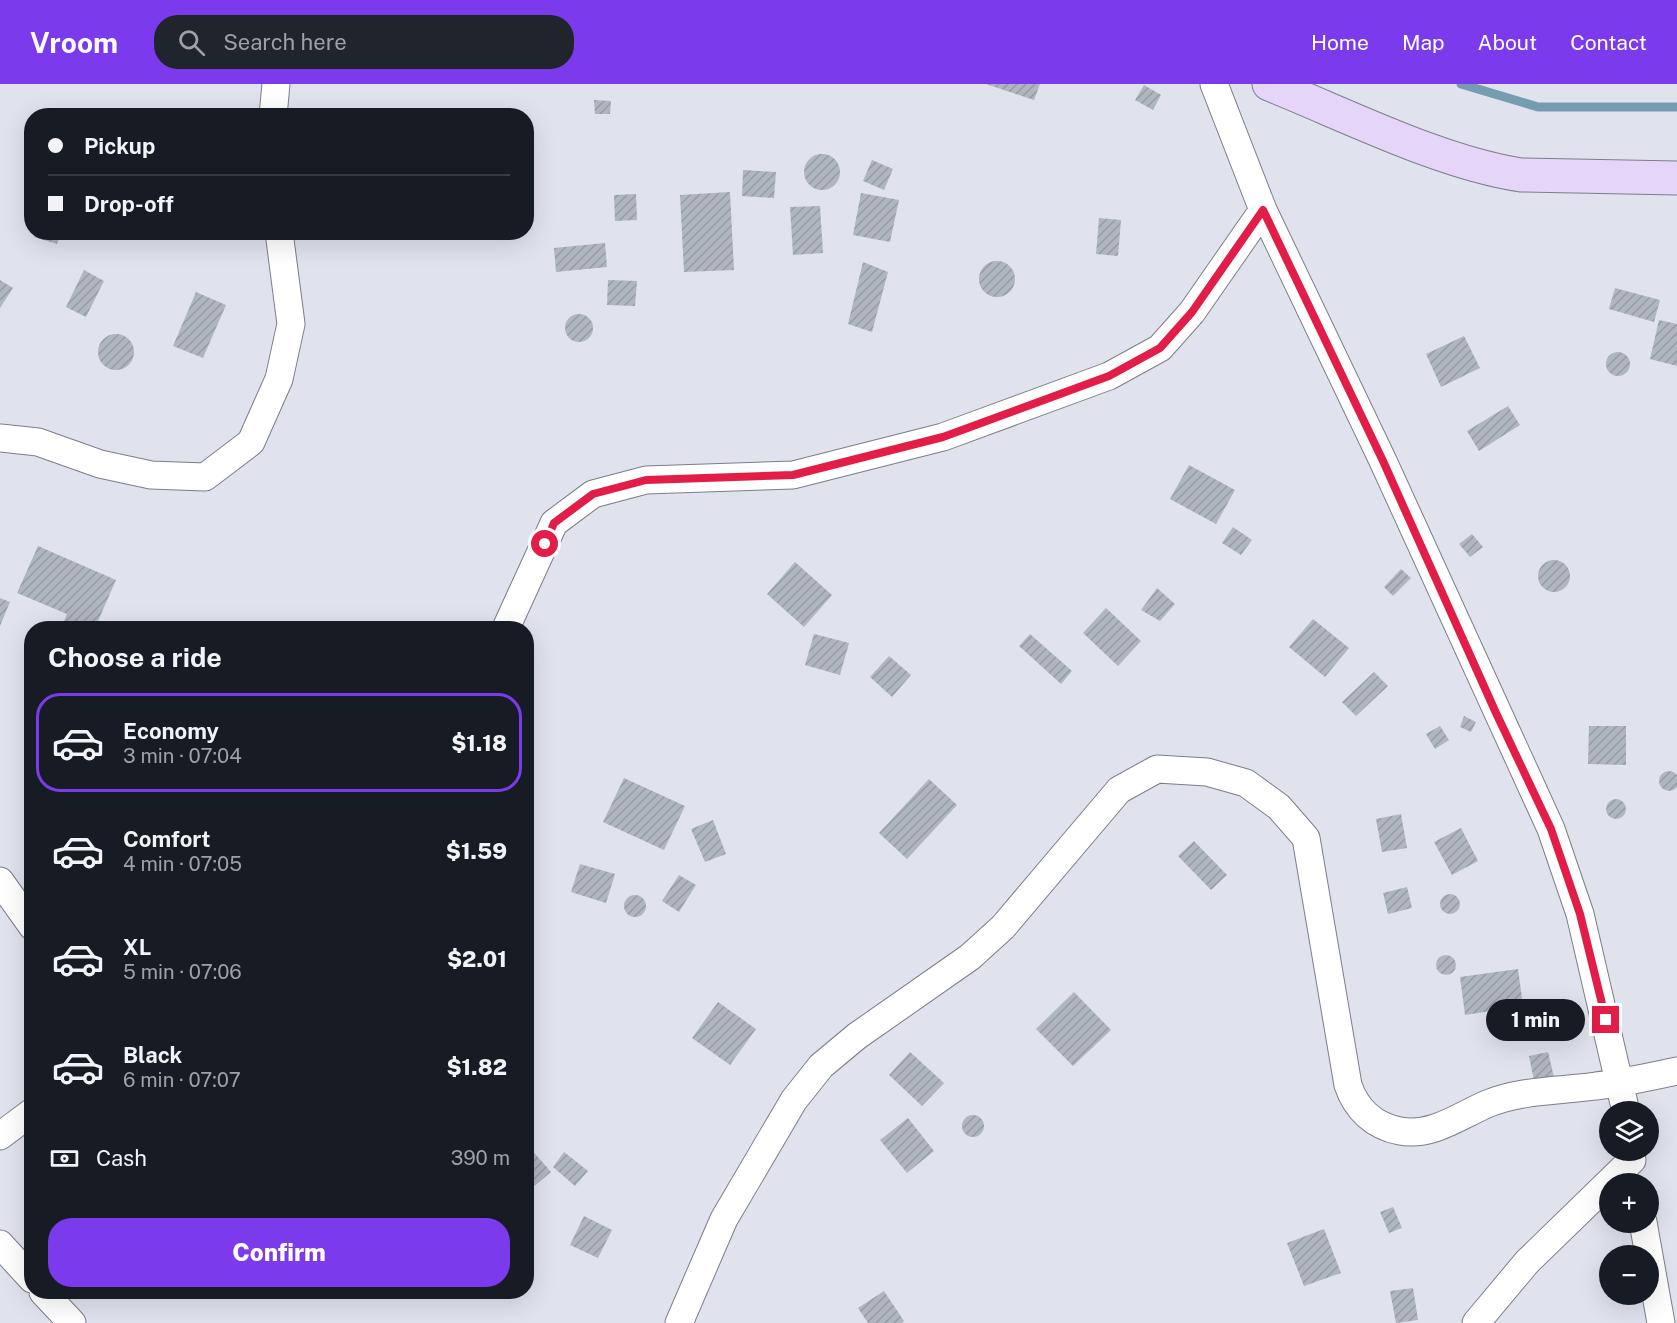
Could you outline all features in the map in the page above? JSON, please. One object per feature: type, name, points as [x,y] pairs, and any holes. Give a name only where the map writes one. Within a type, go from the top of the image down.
[{"type":"street","points":[[274,108],[276,84]]},
{"type":"street","points":[[1214,84],[1263,210],[1383,461],[1496,713],[1551,829],[1580,914],[1624,1101]]},
{"type":"street","points":[[1269,84],[1418,144],[1497,171],[1521,175],[1677,178]]},
{"type":"street","points":[[509,621],[554,523],[593,494],[646,480],[793,475],[943,437],[1109,376],[1160,348],[1192,312],[1263,210]]},
{"type":"street","points":[[0,438],[38,442],[100,464],[151,475],[205,477],[251,442],[279,379],[291,324],[280,240]]},
{"type":"street","points":[[679,1323],[724,1218],[794,1100],[820,1066],[856,1036],[970,957],[1003,927],[1119,789],[1157,769],[1207,772],[1246,783],[1280,807],[1306,838],[1348,1085],[1353,1101],[1363,1112],[1383,1125],[1401,1131],[1420,1131],[1448,1124],[1501,1099],[1620,1083],[1677,1071]]},
{"type":"street","points":[[0,881],[24,915]]},
{"type":"street","points":[[0,1136],[24,1118]]},
{"type":"street","points":[[1476,1323],[1527,1262],[1633,1165]]},
{"type":"street","points":[[1645,1233],[1661,1323]]},
{"type":"street","points":[[0,1244],[24,1270]]},
{"type":"street","points":[[50,1299],[72,1323]]},
{"type":"building","points":[[986,84],[1040,84],[1034,100]]},
{"type":"building","points":[[1144,85],[1161,95],[1153,110],[1135,100]]},
{"type":"building","points":[[594,100],[611,101],[610,114],[595,114]]},
{"type":"building","points":[[822,154],[835,159],[840,172],[835,185],[822,190],[809,185],[804,172],[809,159]]},
{"type":"building","points":[[872,160],[893,169],[884,190],[863,181]]},
{"type":"building","points":[[743,170],[776,172],[774,198],[742,196]]},
{"type":"building","points":[[730,192],[734,270],[684,272],[680,195]]},
{"type":"building","points":[[861,193],[899,200],[890,242],[853,235]]},
{"type":"building","points":[[636,194],[637,220],[615,221],[614,195]]},
{"type":"building","points":[[820,206],[823,253],[793,255],[790,207]]},
{"type":"building","points":[[1099,218],[1121,220],[1118,256],[1096,254]]},
{"type":"building","points":[[44,240],[58,240],[57,244]]},
{"type":"building","points":[[605,243],[607,267],[556,272],[554,248]]},
{"type":"building","points":[[997,261],[1010,266],[1015,279],[1010,292],[997,297],[984,292],[979,279],[984,266]]},
{"type":"building","points":[[863,262],[888,272],[872,332],[848,324]]},
{"type":"building","points":[[84,270],[104,281],[86,317],[66,307]]},
{"type":"building","points":[[0,280],[13,288],[0,308]]},
{"type":"building","points":[[608,280],[637,281],[635,306],[607,305]]},
{"type":"building","points":[[1615,288],[1660,300],[1654,322],[1609,309]]},
{"type":"building","points":[[196,292],[226,305],[203,358],[173,346]]},
{"type":"building","points":[[579,314],[589,318],[593,328],[589,338],[579,342],[569,338],[565,328],[569,318]]},
{"type":"building","points":[[1659,320],[1677,324],[1677,366],[1650,359]]},
{"type":"building","points":[[116,334],[129,339],[134,352],[129,365],[116,370],[103,365],[98,352],[103,339]]},
{"type":"building","points":[[1464,336],[1480,368],[1441,387],[1426,354]]},
{"type":"building","points":[[1618,352],[1627,355],[1630,364],[1627,373],[1618,376],[1609,373],[1606,364],[1609,355]]},
{"type":"building","points":[[1508,406],[1520,425],[1479,451],[1467,431]]},
{"type":"building","points":[[1189,465],[1235,490],[1216,524],[1170,499]]},
{"type":"building","points":[[1233,527],[1252,540],[1241,555],[1222,543]]},
{"type":"building","points":[[1472,534],[1483,547],[1470,557],[1459,544]]},
{"type":"building","points":[[38,546],[116,580],[98,621],[64,621],[67,614],[17,593]]},
{"type":"building","points":[[1554,560],[1565,565],[1570,576],[1565,587],[1554,592],[1543,587],[1538,576],[1543,565]]},
{"type":"building","points":[[795,562],[832,595],[804,627],[767,594]]},
{"type":"building","points":[[1401,569],[1411,578],[1393,596],[1384,587]]},
{"type":"building","points":[[1157,588],[1175,604],[1160,621],[1141,610]]},
{"type":"building","points":[[0,598],[10,602],[0,626]]},
{"type":"building","points":[[1106,608],[1141,641],[1118,666],[1083,633]]},
{"type":"building","points":[[1313,619],[1349,648],[1325,677],[1289,647]]},
{"type":"building","points":[[814,634],[849,643],[840,675],[805,665]]},
{"type":"building","points":[[1030,634],[1072,671],[1061,684],[1019,646]]},
{"type":"building","points":[[889,656],[911,675],[892,697],[870,677]]},
{"type":"building","points":[[1374,672],[1388,686],[1356,716],[1342,702]]},
{"type":"building","points":[[1464,716],[1476,722],[1471,732],[1460,727]]},
{"type":"building","points":[[1440,726],[1449,740],[1435,749],[1426,734]]},
{"type":"building","points":[[1589,726],[1626,726],[1626,765],[1588,764]]},
{"type":"building","points":[[1669,771],[1676,774],[1678,785],[1676,788],[1669,791],[1662,788],[1659,781],[1662,774]]},
{"type":"building","points":[[624,778],[685,806],[664,850],[603,822]]},
{"type":"building","points":[[929,779],[957,805],[907,859],[879,833]]},
{"type":"building","points":[[1616,799],[1623,802],[1626,809],[1623,816],[1616,819],[1609,816],[1606,809],[1609,802]]},
{"type":"building","points":[[1401,814],[1407,848],[1382,852],[1376,819]]},
{"type":"building","points":[[713,820],[726,854],[705,862],[691,829]]},
{"type":"building","points":[[1461,828],[1478,861],[1452,875],[1434,842]]},
{"type":"building","points":[[1194,841],[1227,875],[1211,890],[1178,856]]},
{"type":"building","points":[[580,864],[615,874],[606,903],[571,892]]},
{"type":"building","points":[[679,875],[696,885],[679,912],[662,901]]},
{"type":"building","points":[[1407,887],[1412,908],[1388,914],[1383,893]]},
{"type":"building","points":[[1446,894],[1454,894],[1460,900],[1460,908],[1454,914],[1446,914],[1440,908],[1440,900]]},
{"type":"building","points":[[635,895],[645,902],[646,906],[639,916],[635,917],[625,910],[624,906],[631,896]]},
{"type":"building","points":[[1442,955],[1450,955],[1456,961],[1456,969],[1450,975],[1442,975],[1436,969],[1436,961]]},
{"type":"building","points":[[1518,969],[1523,1006],[1465,1015],[1460,977]]},
{"type":"building","points":[[1074,992],[1111,1030],[1073,1066],[1036,1029]]},
{"type":"building","points":[[718,1002],[756,1029],[730,1065],[692,1038]]},
{"type":"building","points":[[910,1052],[944,1083],[922,1106],[889,1075]]},
{"type":"building","points":[[1548,1052],[1554,1077],[1534,1081],[1529,1056]]},
{"type":"building","points":[[969,1115],[977,1115],[984,1122],[984,1130],[977,1137],[969,1137],[962,1130],[962,1122]]},
{"type":"building","points":[[908,1118],[934,1151],[907,1173],[880,1140]]},
{"type":"building","points":[[564,1152],[588,1171],[575,1186],[553,1167]]},
{"type":"building","points":[[534,1153],[551,1172],[534,1186]]},
{"type":"building","points":[[1393,1207],[1402,1228],[1389,1233],[1380,1212]]},
{"type":"building","points":[[584,1216],[612,1230],[598,1258],[570,1245]]},
{"type":"building","points":[[1324,1229],[1341,1273],[1304,1286],[1287,1243]]},
{"type":"building","points":[[1413,1288],[1418,1320],[1396,1323],[1390,1291]]},
{"type":"building","points":[[884,1291],[904,1321],[902,1323],[868,1323],[858,1308]]},
{"type":"waterway","points":[[1461,84],[1538,107],[1677,107]]},
{"type":"route","points":[[545,544],[554,523],[593,494],[646,480],[793,475],[943,437],[1109,376],[1160,348],[1192,312],[1263,210],[1383,461],[1496,713],[1551,829],[1566,867],[1580,914],[1606,1020]]}]
